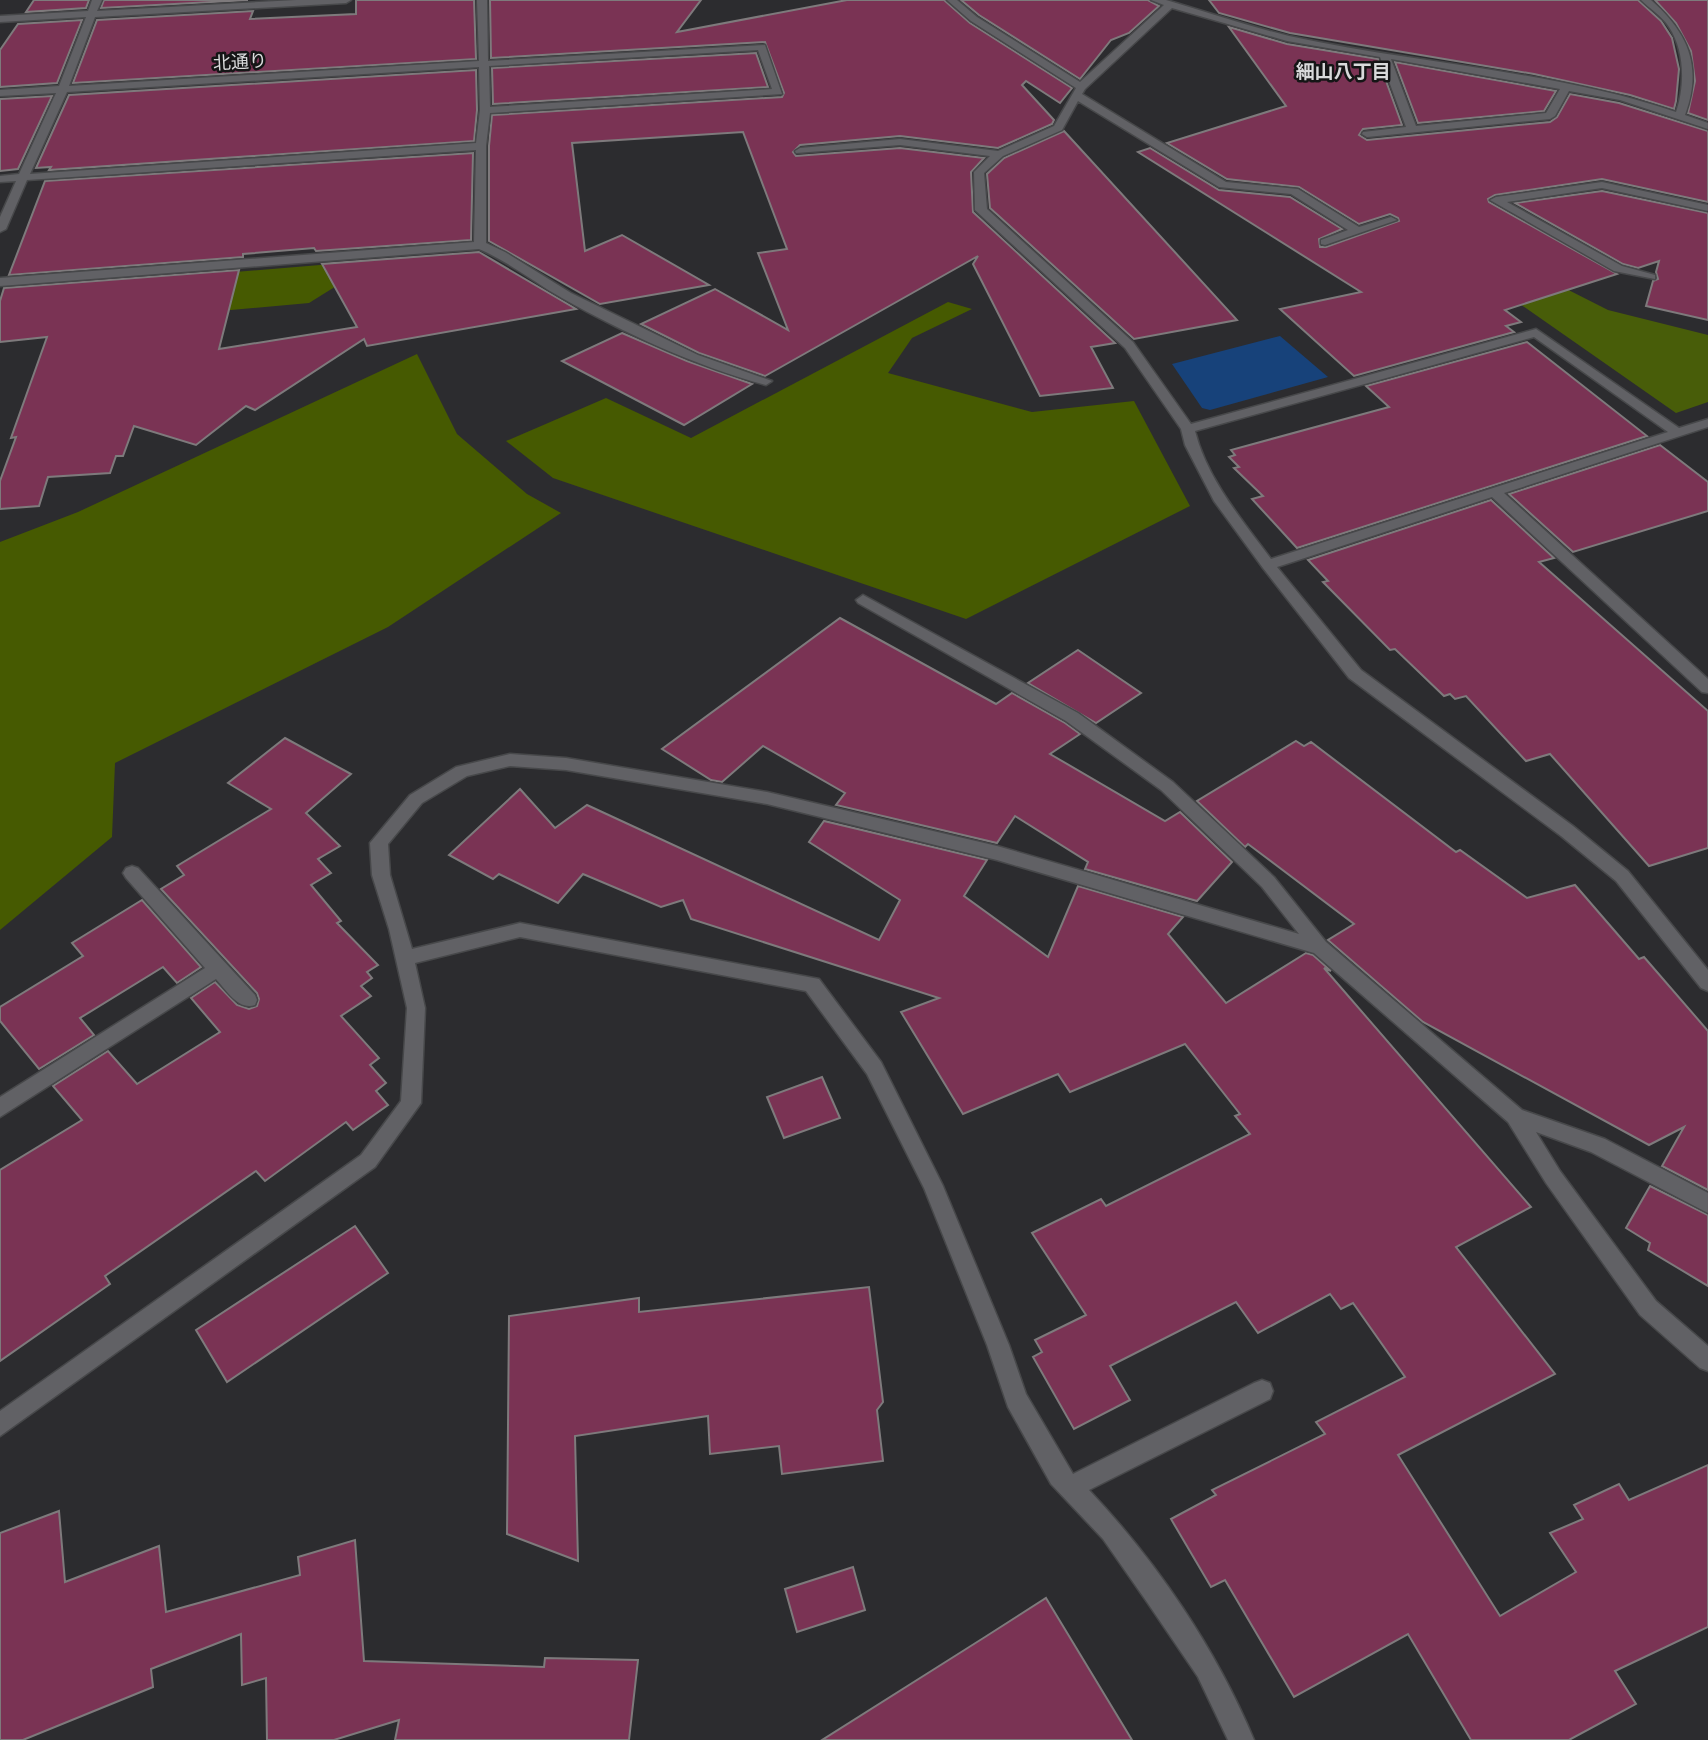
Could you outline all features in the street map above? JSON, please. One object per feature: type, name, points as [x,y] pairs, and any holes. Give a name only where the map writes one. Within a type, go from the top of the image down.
[{"type":"street","points":[[0,229],[63,89],[97,0]]},
{"type":"street","points":[[0,19],[346,0]]},
{"type":"street","points":[[480,245],[481,146],[485,110],[482,0]]},
{"type":"street","points":[[952,0],[974,19],[1079,91],[1223,185],[1294,191],[1357,231]]},
{"type":"street","points":[[1646,0],[1674,26],[1687,58],[1684,106],[1679,118]]},
{"type":"street","points":[[1708,126],[1622,97],[1287,38],[1163,3],[1079,91],[1058,128],[999,155],[979,172],[981,210],[1129,345],[1188,429],[1192,445],[1221,501],[1355,674],[1567,831],[1622,876],[1708,983]]},
{"type":"street","name":"北通り","points":[[0,93],[762,47],[778,92],[485,110]]},
{"type":"street","points":[[1385,57],[1412,129]]},
{"type":"street","points":[[1367,134],[1550,116],[1567,86]]},
{"type":"street","points":[[800,151],[900,142],[999,155]]},
{"type":"street","points":[[0,179],[481,146]]},
{"type":"street","points":[[1651,277],[1618,269],[1496,200],[1602,185],[1708,208]]},
{"type":"street","points":[[1325,242],[1391,220]]},
{"type":"street","points":[[0,282],[480,245],[501,254],[567,296],[694,358],[765,381]]},
{"type":"street","points":[[1188,429],[1536,333],[1678,433]]},
{"type":"street","points":[[1268,565],[1708,423]]},
{"type":"street","points":[[1494,492],[1708,688]]},
{"type":"street","points":[[863,600],[1072,717],[1167,786],[1268,882],[1320,947],[1515,1116],[1553,1177],[1648,1308],[1708,1360]]},
{"type":"street","points":[[0,1425],[368,1161],[411,1103],[416,1007],[381,875],[379,843],[416,799],[462,771],[510,760],[566,764],[767,798],[997,853],[1320,947]]},
{"type":"street","points":[[132,873],[248,1000]]},
{"type":"street","points":[[404,958],[520,930],[812,984],[874,1068],[933,1186],[998,1345],[1016,1399],[1059,1476],[1111,1531],[1207,1668],[1241,1740]]},
{"type":"street","points":[[0,1108],[217,969]]},
{"type":"street","points":[[1515,1116],[1598,1145],[1708,1204]]},
{"type":"street","points":[[1069,1488],[1262,1391]]},
{"type":"green space","points":[[368,261],[370,265],[309,303],[52,326],[66,286]]},
{"type":"green space","points":[[1521,266],[1608,310],[1708,335],[1708,402],[1676,413],[1480,276]]},
{"type":"green space","points":[[948,302],[972,309],[912,338],[888,373],[1032,412],[1134,401],[1190,506],[966,619],[553,478],[506,441],[606,398],[691,438]]},
{"type":"green space","points":[[417,354],[457,434],[527,494],[561,513],[388,627],[115,763],[112,837],[0,930],[0,542],[78,512]]},
{"type":"water","points":[[1280,336],[1328,377],[1210,410],[1202,408],[1172,364]]},
{"type":"building","points":[[34,0],[89,0],[86,8],[26,12]]},
{"type":"building","points":[[104,0],[248,0],[101,8]]},
{"type":"building","points":[[356,0],[474,0],[476,59],[73,83],[97,20],[253,11],[250,19],[356,14]]},
{"type":"building","points":[[490,0],[701,0],[677,32],[847,0],[944,0],[970,23],[1072,88],[1060,103],[1026,81],[1022,85],[1054,120],[1052,124],[998,148],[900,136],[800,145],[793,152],[796,156],[900,148],[984,158],[971,172],[973,212],[1115,343],[1091,347],[1113,388],[1040,396],[973,264],[978,256],[765,376],[699,353],[641,324],[715,289],[788,330],[758,253],[787,249],[743,132],[572,143],[585,251],[622,235],[709,285],[600,304],[489,241],[489,146],[492,115],[782,97],[784,93],[765,42],[491,58]]},
{"type":"building","points":[[961,0],[1148,0],[1159,6],[1129,33],[1111,40],[1080,79],[979,15]]},
{"type":"building","points":[[1209,0],[1638,0],[1661,21],[1672,38],[1679,69],[1676,101],[1674,109],[1630,95],[1534,74],[1290,33],[1219,13]]},
{"type":"building","points":[[1655,0],[1708,0],[1708,120],[1688,113],[1695,81],[1691,51],[1676,23]]},
{"type":"building","points":[[82,20],[57,83],[0,87],[0,50],[18,24]]},
{"type":"building","points":[[1229,27],[1287,44],[1378,59],[1402,125],[1363,129],[1359,135],[1367,140],[1550,122],[1557,117],[1570,94],[1619,103],[1708,131],[1708,202],[1602,179],[1495,195],[1488,199],[1489,202],[1617,274],[1505,310],[1521,322],[1506,326],[1514,332],[1354,376],[1280,309],[1361,292],[1138,152],[1150,148],[1219,190],[1290,197],[1342,229],[1319,239],[1320,247],[1399,221],[1390,214],[1359,224],[1299,187],[1227,179],[1167,143],[1286,106]]},
{"type":"building","points":[[756,53],[768,87],[493,104],[492,68]]},
{"type":"building","points":[[1395,62],[1556,91],[1544,111],[1418,123]]},
{"type":"building","points":[[476,70],[477,110],[474,141],[49,170],[51,167],[36,168],[69,95]]},
{"type":"building","points":[[52,96],[18,169],[0,171],[0,99]]},
{"type":"building","points":[[1064,131],[1237,320],[1134,339],[990,208],[987,174],[1004,158]]},
{"type":"building","points":[[473,153],[471,240],[316,251],[314,248],[243,254],[243,257],[9,275],[45,181]]},
{"type":"building","points":[[1602,191],[1708,213],[1708,320],[1646,306],[1653,281],[1658,279],[1656,272],[1659,261],[1638,268],[1623,264],[1515,203]]},
{"type":"building","points":[[479,252],[576,309],[367,346],[364,339],[255,410],[246,406],[196,445],[134,426],[123,456],[116,456],[110,473],[48,477],[39,506],[0,509],[0,481],[16,437],[11,438],[47,337],[0,342],[0,301],[4,288],[239,270],[219,349],[357,327],[322,264]]},
{"type":"building","points":[[622,333],[687,361],[752,384],[684,425],[562,361]]},
{"type":"building","points":[[1527,342],[1647,436],[1297,548],[1252,499],[1263,496],[1234,468],[1239,467],[1229,457],[1235,455],[1231,450],[1389,407],[1366,386]]},
{"type":"building","points":[[1660,445],[1708,482],[1708,511],[1573,552],[1509,494]]},
{"type":"building","points":[[1491,500],[1554,558],[1539,562],[1708,711],[1708,848],[1649,866],[1550,754],[1526,761],[1466,696],[1455,699],[1450,694],[1444,696],[1395,649],[1390,650],[1323,582],[1328,581],[1308,560]]},
{"type":"building","points":[[840,618],[996,704],[1012,693],[1065,723],[1080,734],[1050,754],[1165,821],[1180,812],[1232,862],[1197,901],[1085,869],[1088,862],[1015,816],[997,843],[836,805],[845,793],[763,746],[722,782],[711,780],[662,749]]},
{"type":"building","points":[[1078,650],[1141,693],[1096,723],[1028,683]]},
{"type":"building","points":[[285,738],[351,774],[306,813],[340,846],[318,859],[331,873],[311,885],[341,921],[337,923],[378,965],[367,972],[372,978],[361,986],[371,996],[341,1016],[379,1058],[370,1065],[386,1083],[376,1091],[388,1105],[353,1130],[346,1122],[265,1181],[256,1171],[105,1276],[110,1284],[0,1361],[0,1170],[82,1120],[53,1086],[108,1051],[137,1084],[220,1032],[191,998],[215,982],[237,1005],[249,1009],[257,1006],[257,993],[161,889],[184,875],[177,866],[271,809],[228,783]]},
{"type":"building","points":[[1296,741],[1304,746],[1311,742],[1456,852],[1460,850],[1527,898],[1575,885],[1639,959],[1644,957],[1708,1031],[1708,1190],[1662,1166],[1684,1127],[1649,1145],[1423,1022],[1328,940],[1354,924],[1248,844],[1245,847],[1197,801]]},
{"type":"building","points":[[520,789],[555,828],[587,805],[879,940],[900,900],[809,842],[824,821],[987,860],[964,896],[1048,957],[1078,886],[1183,917],[1168,934],[1226,1003],[1306,953],[1313,955],[1331,971],[1324,968],[1531,1207],[1456,1247],[1555,1374],[1398,1455],[1500,1616],[1576,1572],[1550,1533],[1583,1519],[1574,1505],[1619,1484],[1629,1500],[1708,1465],[1708,1627],[1615,1671],[1636,1704],[1569,1740],[1471,1740],[1408,1634],[1294,1697],[1225,1580],[1211,1587],[1171,1519],[1216,1495],[1212,1490],[1325,1434],[1316,1422],[1405,1377],[1353,1303],[1341,1309],[1330,1294],[1258,1333],[1236,1302],[1110,1366],[1130,1400],[1074,1429],[1033,1357],[1042,1352],[1035,1340],[1086,1315],[1032,1233],[1101,1199],[1106,1206],[1250,1134],[1235,1116],[1240,1114],[1185,1044],[1070,1092],[1058,1074],[963,1114],[901,1012],[939,998],[691,919],[683,900],[661,907],[583,874],[558,903],[499,874],[493,879],[449,855]]},
{"type":"building","points":[[142,900],[201,967],[177,983],[163,967],[80,1018],[94,1035],[39,1069],[0,1021],[0,1007],[83,956],[72,943]]},
{"type":"building","points":[[822,1077],[840,1118],[784,1138],[767,1097]]},
{"type":"building","points":[[1650,1186],[1708,1215],[1708,1286],[1648,1250],[1650,1243],[1626,1228]]},
{"type":"building","points":[[355,1226],[388,1273],[227,1382],[196,1330]]},
{"type":"building","points":[[869,1287],[883,1402],[877,1410],[883,1461],[782,1474],[779,1446],[710,1454],[708,1416],[575,1436],[578,1561],[507,1534],[509,1316],[639,1298],[639,1312]]},
{"type":"building","points":[[59,1511],[65,1582],[159,1546],[166,1612],[300,1575],[298,1557],[355,1540],[364,1661],[544,1667],[545,1658],[638,1660],[629,1740],[395,1740],[399,1720],[334,1740],[267,1740],[266,1678],[242,1685],[241,1634],[151,1669],[153,1687],[23,1740],[0,1740],[0,1533]]},
{"type":"building","points":[[853,1567],[865,1610],[797,1632],[785,1589]]},
{"type":"building","points":[[1046,1598],[1132,1740],[822,1740],[985,1637]]},
{"type":"district","name":"細山八丁目","points":[[1343,71]]}]
